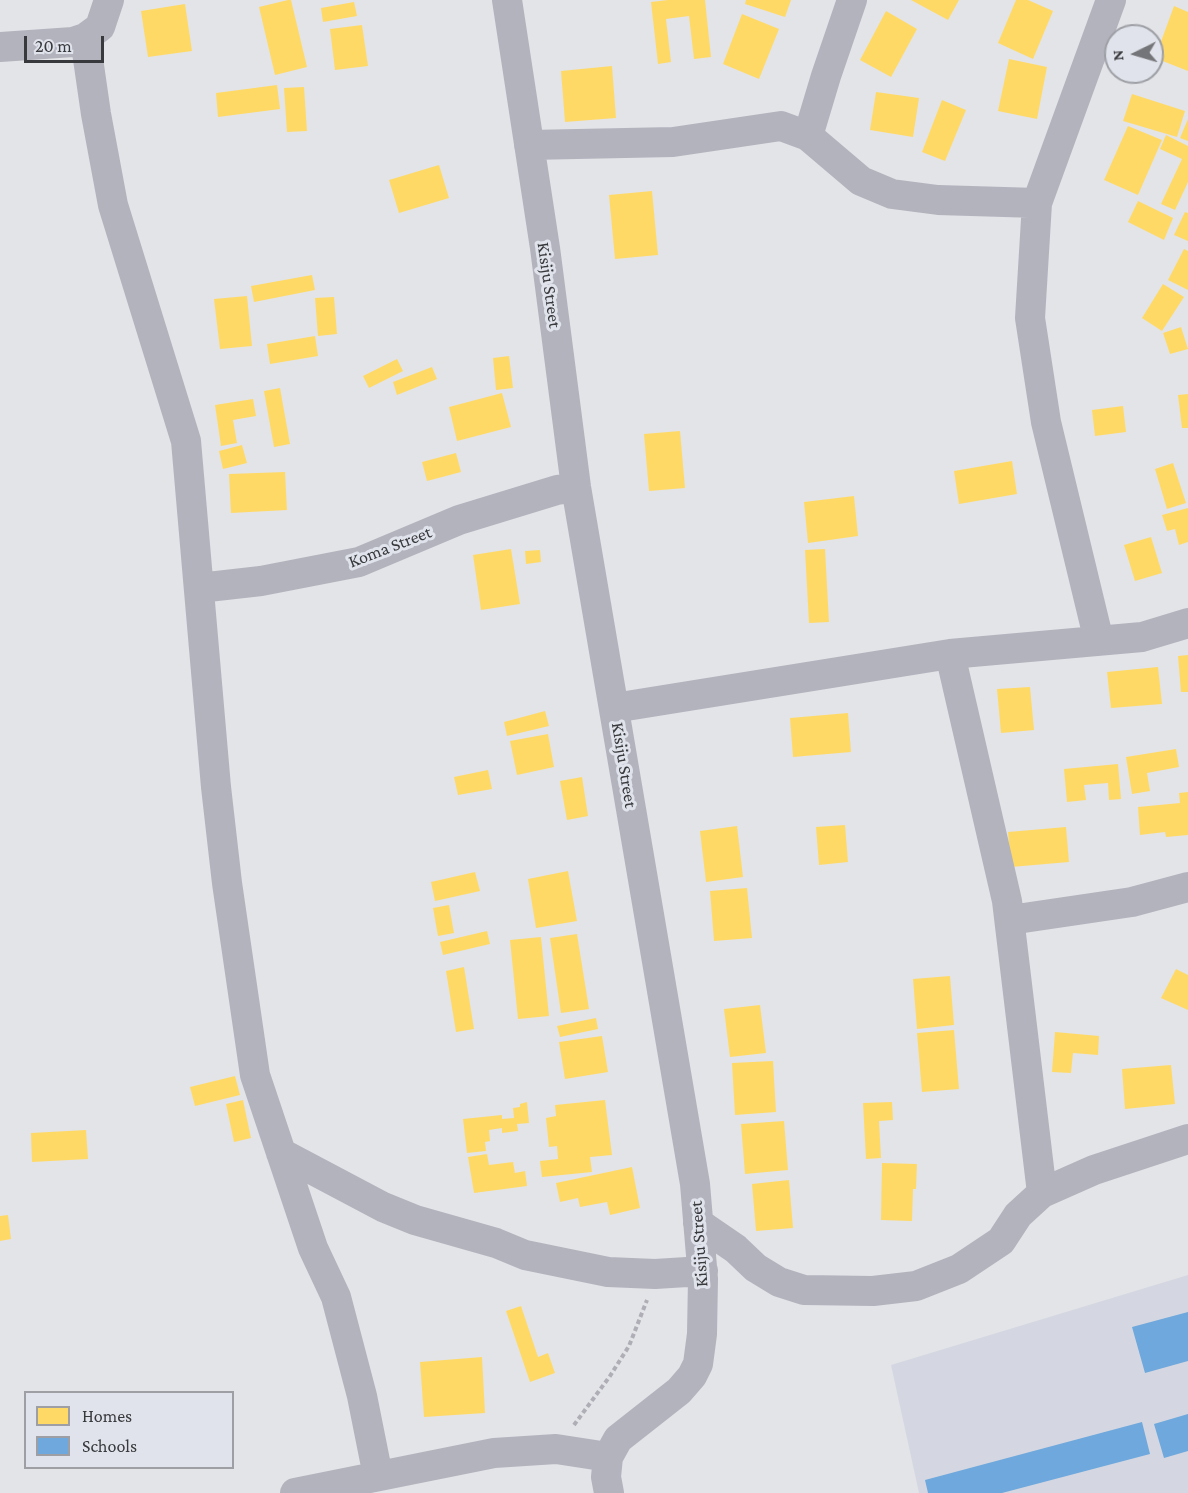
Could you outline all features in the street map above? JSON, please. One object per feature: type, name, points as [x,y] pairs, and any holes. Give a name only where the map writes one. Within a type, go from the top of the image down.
[{"type":"street","points":[[0,47],[73,42],[85,38],[100,27],[109,0]]},
{"type":"street","name":"Kisiju Street","points":[[507,0],[545,248],[576,487],[695,1184],[703,1271],[702,1334],[698,1364],[692,1376],[679,1390],[618,1440],[608,1457]]},
{"type":"street","points":[[808,136],[852,0]]},
{"type":"street","points":[[1099,641],[1046,422],[1030,318],[1037,203],[1111,0]]},
{"type":"street","points":[[85,38],[113,205],[186,441],[216,787],[227,883],[255,1075],[313,1248],[336,1297],[362,1396],[378,1476]]},
{"type":"street","points":[[529,145],[673,142],[781,126],[808,136],[861,181],[892,194],[938,200],[1037,203]]},
{"type":"street","name":"Koma Street","points":[[199,588],[261,581],[359,562],[459,520],[557,490],[576,487]]},
{"type":"street","points":[[614,708],[950,654],[1142,637],[1188,623]]},
{"type":"street","points":[[950,654],[1010,920],[1042,1193]]},
{"type":"street","points":[[1010,920],[1132,902],[1188,887]]},
{"type":"street","points":[[698,1223],[736,1249],[756,1268],[779,1282],[804,1290],[873,1291],[916,1286],[958,1269],[1001,1241],[1018,1215],[1042,1193],[1094,1170],[1188,1139]]},
{"type":"street","points":[[281,1153],[355,1193],[415,1220],[496,1243],[525,1255],[608,1272],[656,1274],[703,1271]]},
{"type":"street","points":[[295,1493],[494,1453],[556,1449],[608,1457],[606,1477],[609,1493]]},
{"type":"path","points":[[556,1449],[610,1376],[629,1346],[656,1274]]},
{"type":"shaded area","points":[[1188,1275],[1188,1493],[919,1493],[891,1365]]},
{"type":"building: Homes","points":[[291,0],[307,67],[275,75],[259,7]]},
{"type":"building: Homes","points":[[705,0],[711,57],[694,59],[689,16],[666,19],[671,62],[658,64],[651,2]]},
{"type":"building: Homes","points":[[746,0],[791,0],[785,17],[745,4]]},
{"type":"building: Homes","points":[[911,0],[959,0],[948,20]]},
{"type":"building: Homes","points":[[1016,0],[1028,0],[1053,11],[1033,59],[998,43]]},
{"type":"building: Homes","points":[[354,2],[357,16],[323,22],[321,8]]},
{"type":"building: Homes","points":[[185,4],[192,51],[148,57],[141,11]]},
{"type":"building: Homes","points":[[1174,6],[1188,12],[1188,71],[1164,62],[1164,33]]},
{"type":"building: Homes","points":[[886,11],[917,29],[891,77],[860,60]]},
{"type":"building: Homes","points":[[742,14],[779,29],[759,79],[723,64]]},
{"type":"building: Homes","points":[[362,25],[368,66],[335,70],[330,29]]},
{"type":"building: Homes","points":[[1009,59],[1047,67],[1037,119],[998,111]]},
{"type":"building: Homes","points":[[612,66],[616,118],[565,122],[561,71]]},
{"type":"building: Homes","points":[[277,85],[280,109],[218,117],[216,93]]},
{"type":"building: Homes","points":[[304,87],[307,131],[287,132],[284,88]]},
{"type":"building: Homes","points":[[876,92],[919,98],[913,137],[870,130]]},
{"type":"building: Homes","points":[[1132,94],[1185,111],[1177,137],[1123,121]]},
{"type":"building: Homes","points":[[942,100],[966,110],[945,161],[922,152]]},
{"type":"building: Homes","points":[[1188,119],[1188,141],[1180,138]]},
{"type":"building: Homes","points":[[1128,126],[1162,140],[1138,195],[1104,180]]},
{"type":"building: Homes","points":[[1166,135],[1188,146],[1188,182],[1175,210],[1161,204],[1182,159],[1160,149]]},
{"type":"building: Homes","points":[[439,165],[449,198],[399,213],[389,180]]},
{"type":"building: Homes","points":[[652,191],[658,255],[615,259],[609,195]]},
{"type":"building: Homes","points":[[1138,201],[1173,218],[1164,240],[1128,222]]},
{"type":"building: Homes","points":[[1185,212],[1188,213],[1188,241],[1174,235]]},
{"type":"building: Homes","points":[[1184,249],[1188,251],[1188,290],[1168,280]]},
{"type":"building: Homes","points":[[312,275],[315,290],[254,302],[251,286]]},
{"type":"building: Homes","points":[[1163,284],[1184,297],[1162,331],[1142,318]]},
{"type":"building: Homes","points":[[247,296],[252,346],[220,349],[214,299]]},
{"type":"building: Homes","points":[[334,297],[337,334],[318,336],[315,298]]},
{"type":"building: Homes","points":[[1181,327],[1188,349],[1170,354],[1163,333]]},
{"type":"building: Homes","points":[[315,336],[318,356],[270,364],[267,344]]},
{"type":"building: Homes","points":[[509,356],[513,388],[496,390],[493,358]]},
{"type":"building: Homes","points":[[397,359],[403,371],[369,388],[363,376]]},
{"type":"building: Homes","points":[[432,367],[437,379],[397,395],[393,382]]},
{"type":"building: Homes","points":[[280,388],[290,444],[274,447],[264,391]]},
{"type":"building: Homes","points":[[502,393],[511,427],[457,441],[449,407]]},
{"type":"building: Homes","points":[[1188,394],[1188,428],[1182,428],[1178,395]]},
{"type":"building: Homes","points":[[253,399],[256,416],[233,420],[237,443],[221,446],[215,405]]},
{"type":"building: Homes","points":[[1123,406],[1126,432],[1095,436],[1092,410]]},
{"type":"building: Homes","points":[[680,431],[685,488],[649,491],[644,434]]},
{"type":"building: Homes","points":[[242,445],[247,463],[223,469],[219,451]]},
{"type":"building: Homes","points":[[456,453],[461,472],[427,481],[422,462]]},
{"type":"building: Homes","points":[[1012,461],[1017,494],[959,504],[954,471]]},
{"type":"building: Homes","points":[[1173,463],[1186,503],[1167,509],[1155,469]]},
{"type":"building: Homes","points":[[285,472],[287,510],[231,513],[229,474]]},
{"type":"building: Homes","points":[[854,496],[858,536],[808,543],[804,502]]},
{"type":"building: Homes","points":[[1188,508],[1188,542],[1179,545],[1175,529],[1167,531],[1162,515]]},
{"type":"building: Homes","points":[[1151,537],[1162,573],[1135,581],[1124,545]]},
{"type":"building: Homes","points":[[511,549],[520,604],[481,610],[473,555]]},
{"type":"building: Homes","points":[[825,549],[829,622],[809,623],[805,550]]},
{"type":"building: Homes","points":[[540,550],[541,562],[526,564],[525,551]]},
{"type":"building: Homes","points":[[1188,655],[1188,692],[1181,692],[1178,656]]},
{"type":"building: Homes","points":[[1158,667],[1162,704],[1111,708],[1107,672]]},
{"type":"building: Homes","points":[[1030,687],[1034,730],[1001,733],[997,689]]},
{"type":"building: Homes","points":[[545,711],[549,726],[507,736],[504,722]]},
{"type":"building: Homes","points":[[848,713],[851,752],[793,757],[790,718]]},
{"type":"building: Homes","points":[[548,734],[554,767],[517,775],[510,741]]},
{"type":"building: Homes","points":[[1176,749],[1179,767],[1147,773],[1150,791],[1132,794],[1126,757]]},
{"type":"building: Homes","points":[[1118,764],[1121,799],[1109,800],[1108,783],[1084,785],[1086,800],[1067,802],[1064,769]]},
{"type":"building: Homes","points":[[488,770],[492,789],[458,795],[454,777]]},
{"type":"building: Homes","points":[[582,777],[588,816],[567,820],[560,781]]},
{"type":"building: Homes","points":[[1188,792],[1188,835],[1166,837],[1165,832],[1140,835],[1138,807],[1180,803],[1179,793]]},
{"type":"building: Homes","points":[[845,825],[848,862],[819,865],[816,827]]},
{"type":"building: Homes","points":[[737,826],[743,877],[706,882],[700,831]]},
{"type":"building: Homes","points":[[1066,827],[1069,862],[1011,867],[1008,832]]},
{"type":"building: Homes","points":[[568,871],[577,921],[536,928],[528,879]]},
{"type":"building: Homes","points":[[475,872],[480,891],[435,901],[431,882]]},
{"type":"building: Homes","points":[[747,888],[752,938],[714,941],[710,891]]},
{"type":"building: Homes","points":[[449,905],[454,933],[438,936],[433,908]]},
{"type":"building: Homes","points":[[487,931],[490,944],[443,955],[440,942]]},
{"type":"building: Homes","points":[[577,934],[589,1009],[561,1013],[550,938]]},
{"type":"building: Homes","points":[[541,937],[549,1016],[518,1019],[510,940]]},
{"type":"building: Homes","points":[[464,967],[474,1029],[456,1032],[446,971]]},
{"type":"building: Homes","points":[[1176,969],[1188,975],[1188,1010],[1161,998]]},
{"type":"building: Homes","points":[[950,976],[954,1025],[917,1029],[913,979]]},
{"type":"building: Homes","points":[[760,1005],[766,1053],[730,1057],[724,1009]]},
{"type":"building: Homes","points":[[596,1018],[598,1029],[560,1037],[557,1026]]},
{"type":"building: Homes","points":[[954,1030],[959,1089],[922,1092],[917,1033]]},
{"type":"building: Homes","points":[[1055,1032],[1099,1036],[1098,1055],[1073,1053],[1071,1073],[1052,1072]]},
{"type":"building: Homes","points":[[602,1036],[608,1072],[565,1079],[559,1042]]},
{"type":"building: Homes","points":[[773,1061],[776,1112],[735,1115],[732,1063]]},
{"type":"building: Homes","points":[[1171,1065],[1175,1104],[1125,1109],[1122,1069]]},
{"type":"building: Homes","points":[[235,1076],[240,1095],[195,1106],[190,1087]]},
{"type":"building: Homes","points":[[243,1100],[251,1138],[234,1142],[226,1104]]},
{"type":"building: Homes","points":[[605,1100],[612,1155],[590,1157],[592,1172],[542,1177],[540,1161],[558,1159],[557,1146],[549,1147],[546,1118],[556,1116],[555,1105]]},
{"type":"building: Homes","points":[[527,1102],[529,1123],[517,1124],[518,1131],[502,1133],[502,1128],[489,1130],[490,1141],[485,1142],[486,1151],[467,1153],[463,1119],[502,1115],[502,1119],[514,1118],[513,1108],[520,1107],[520,1104]]},
{"type":"building: Homes","points":[[892,1102],[893,1120],[879,1121],[881,1158],[866,1159],[863,1103]]},
{"type":"building: Homes","points":[[784,1121],[788,1170],[745,1174],[741,1124]]},
{"type":"building: Homes","points":[[86,1130],[88,1159],[32,1162],[31,1133]]},
{"type":"building: Homes","points":[[487,1154],[489,1165],[513,1162],[515,1173],[525,1171],[527,1186],[474,1193],[468,1157]]},
{"type":"building: Homes","points":[[882,1163],[917,1164],[916,1189],[913,1189],[912,1221],[881,1220]]},
{"type":"building: Homes","points":[[632,1167],[640,1208],[610,1215],[607,1202],[580,1207],[578,1198],[560,1202],[556,1183]]},
{"type":"building: Homes","points":[[789,1180],[793,1228],[756,1231],[752,1184]]},
{"type":"building: Homes","points":[[8,1215],[11,1239],[0,1241],[0,1216]]},
{"type":"building: Homes","points":[[521,1306],[538,1357],[548,1353],[555,1373],[530,1382],[506,1311]]},
{"type":"building: Homes","points":[[482,1357],[485,1413],[424,1417],[420,1362]]},
{"type":"building: Schools","points":[[1188,1312],[1188,1361],[1145,1373],[1132,1327]]},
{"type":"building: Schools","points":[[1188,1414],[1188,1451],[1164,1458],[1154,1424]]},
{"type":"building: Schools","points":[[1142,1422],[1150,1454],[1002,1493],[928,1493],[925,1480]]}]
